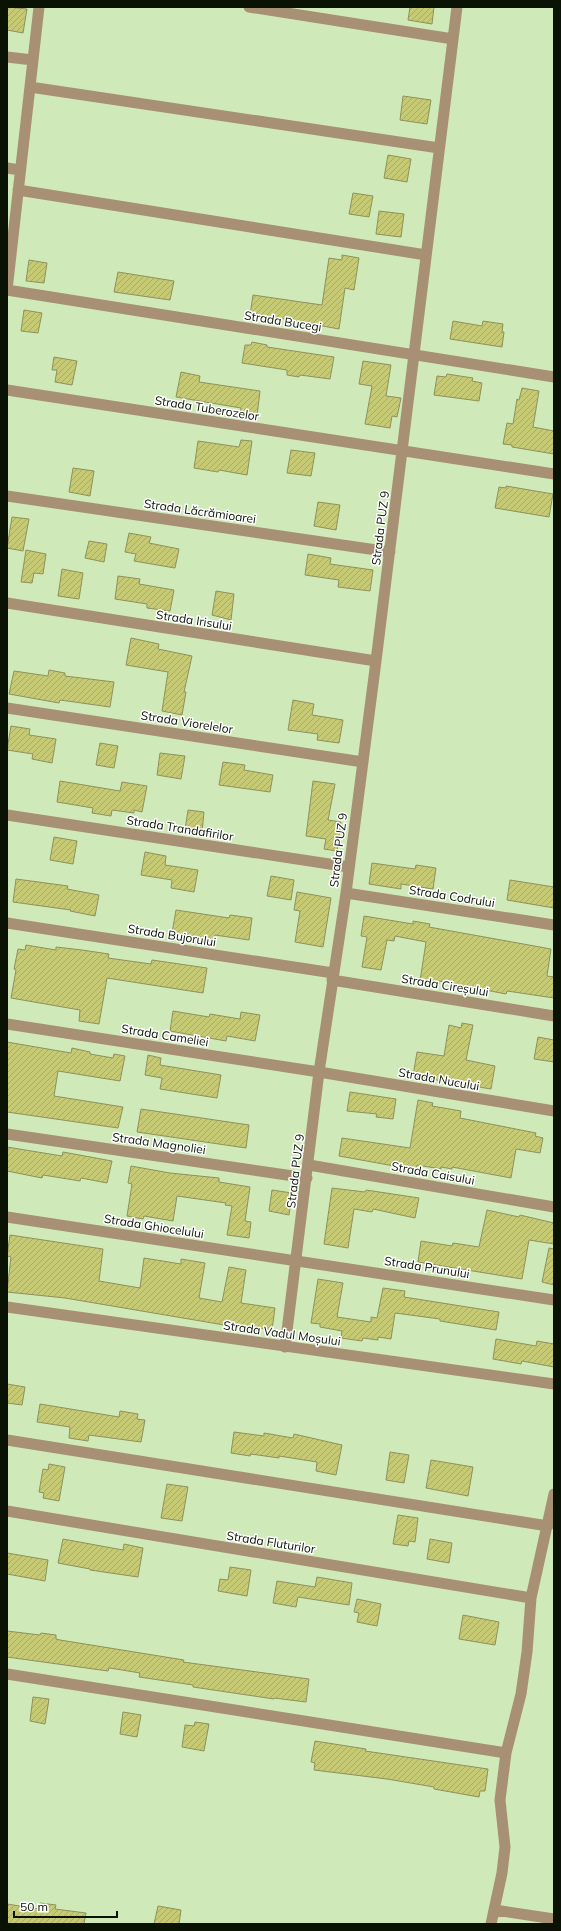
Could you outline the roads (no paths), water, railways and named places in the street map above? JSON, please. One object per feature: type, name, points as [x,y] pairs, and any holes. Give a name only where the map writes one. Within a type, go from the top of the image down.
[{"type":"street","points":[[7,290],[39,7]]},
{"type":"street","points":[[249,7],[453,38]]},
{"type":"street","name":"Strada PUZ 9","points":[[285,1347],[309,1165],[319,1072],[346,893],[390,552],[457,7]]},
{"type":"street","points":[[7,56],[33,60]]},
{"type":"street","points":[[30,87],[439,148]]},
{"type":"street","points":[[7,168],[20,170]]},
{"type":"street","points":[[18,190],[426,255]]},
{"type":"street","name":"Strada Bucegi","points":[[7,290],[554,378]]},
{"type":"street","name":"Strada Tuberozelor","points":[[7,390],[554,474]]},
{"type":"street","name":"Strada Lăcrămioarei","points":[[7,496],[390,552]]},
{"type":"street","name":"Strada Irisului","points":[[7,604],[376,661]]},
{"type":"street","name":"Strada Viorelelor","points":[[7,708],[363,762]]},
{"type":"street","name":"Strada Trandafirilor","points":[[7,815],[349,867]]},
{"type":"street","name":"Strada Codrului","points":[[346,893],[554,925]]},
{"type":"street","name":"Strada Bujorului","points":[[7,923],[333,976]]},
{"type":"street","name":"Strada Cireșului","points":[[333,976],[554,1016]]},
{"type":"street","name":"Strada Cameliei","points":[[7,1024],[319,1072]]},
{"type":"street","name":"Strada Nucului","points":[[319,1072],[554,1112]]},
{"type":"street","name":"Strada Magnoliei","points":[[7,1134],[307,1178]]},
{"type":"street","name":"Strada Caisului","points":[[309,1165],[554,1207]]},
{"type":"street","name":"Strada Ghiocelului","points":[[7,1218],[297,1260]]},
{"type":"street","name":"Strada Prunului","points":[[297,1260],[554,1300]]},
{"type":"street","name":"Strada Vadul Moșului","points":[[7,1307],[554,1384]]},
{"type":"street","points":[[7,1440],[548,1526]]},
{"type":"street","points":[[491,1924],[502,1873],[505,1847],[500,1800],[506,1753],[524,1675],[531,1598],[554,1494]]},
{"type":"street","name":"Strada Fluturilor","points":[[7,1512],[531,1598]]},
{"type":"street","points":[[7,1674],[506,1753]]},
{"type":"street","points":[[495,1910],[554,1919]]}]
